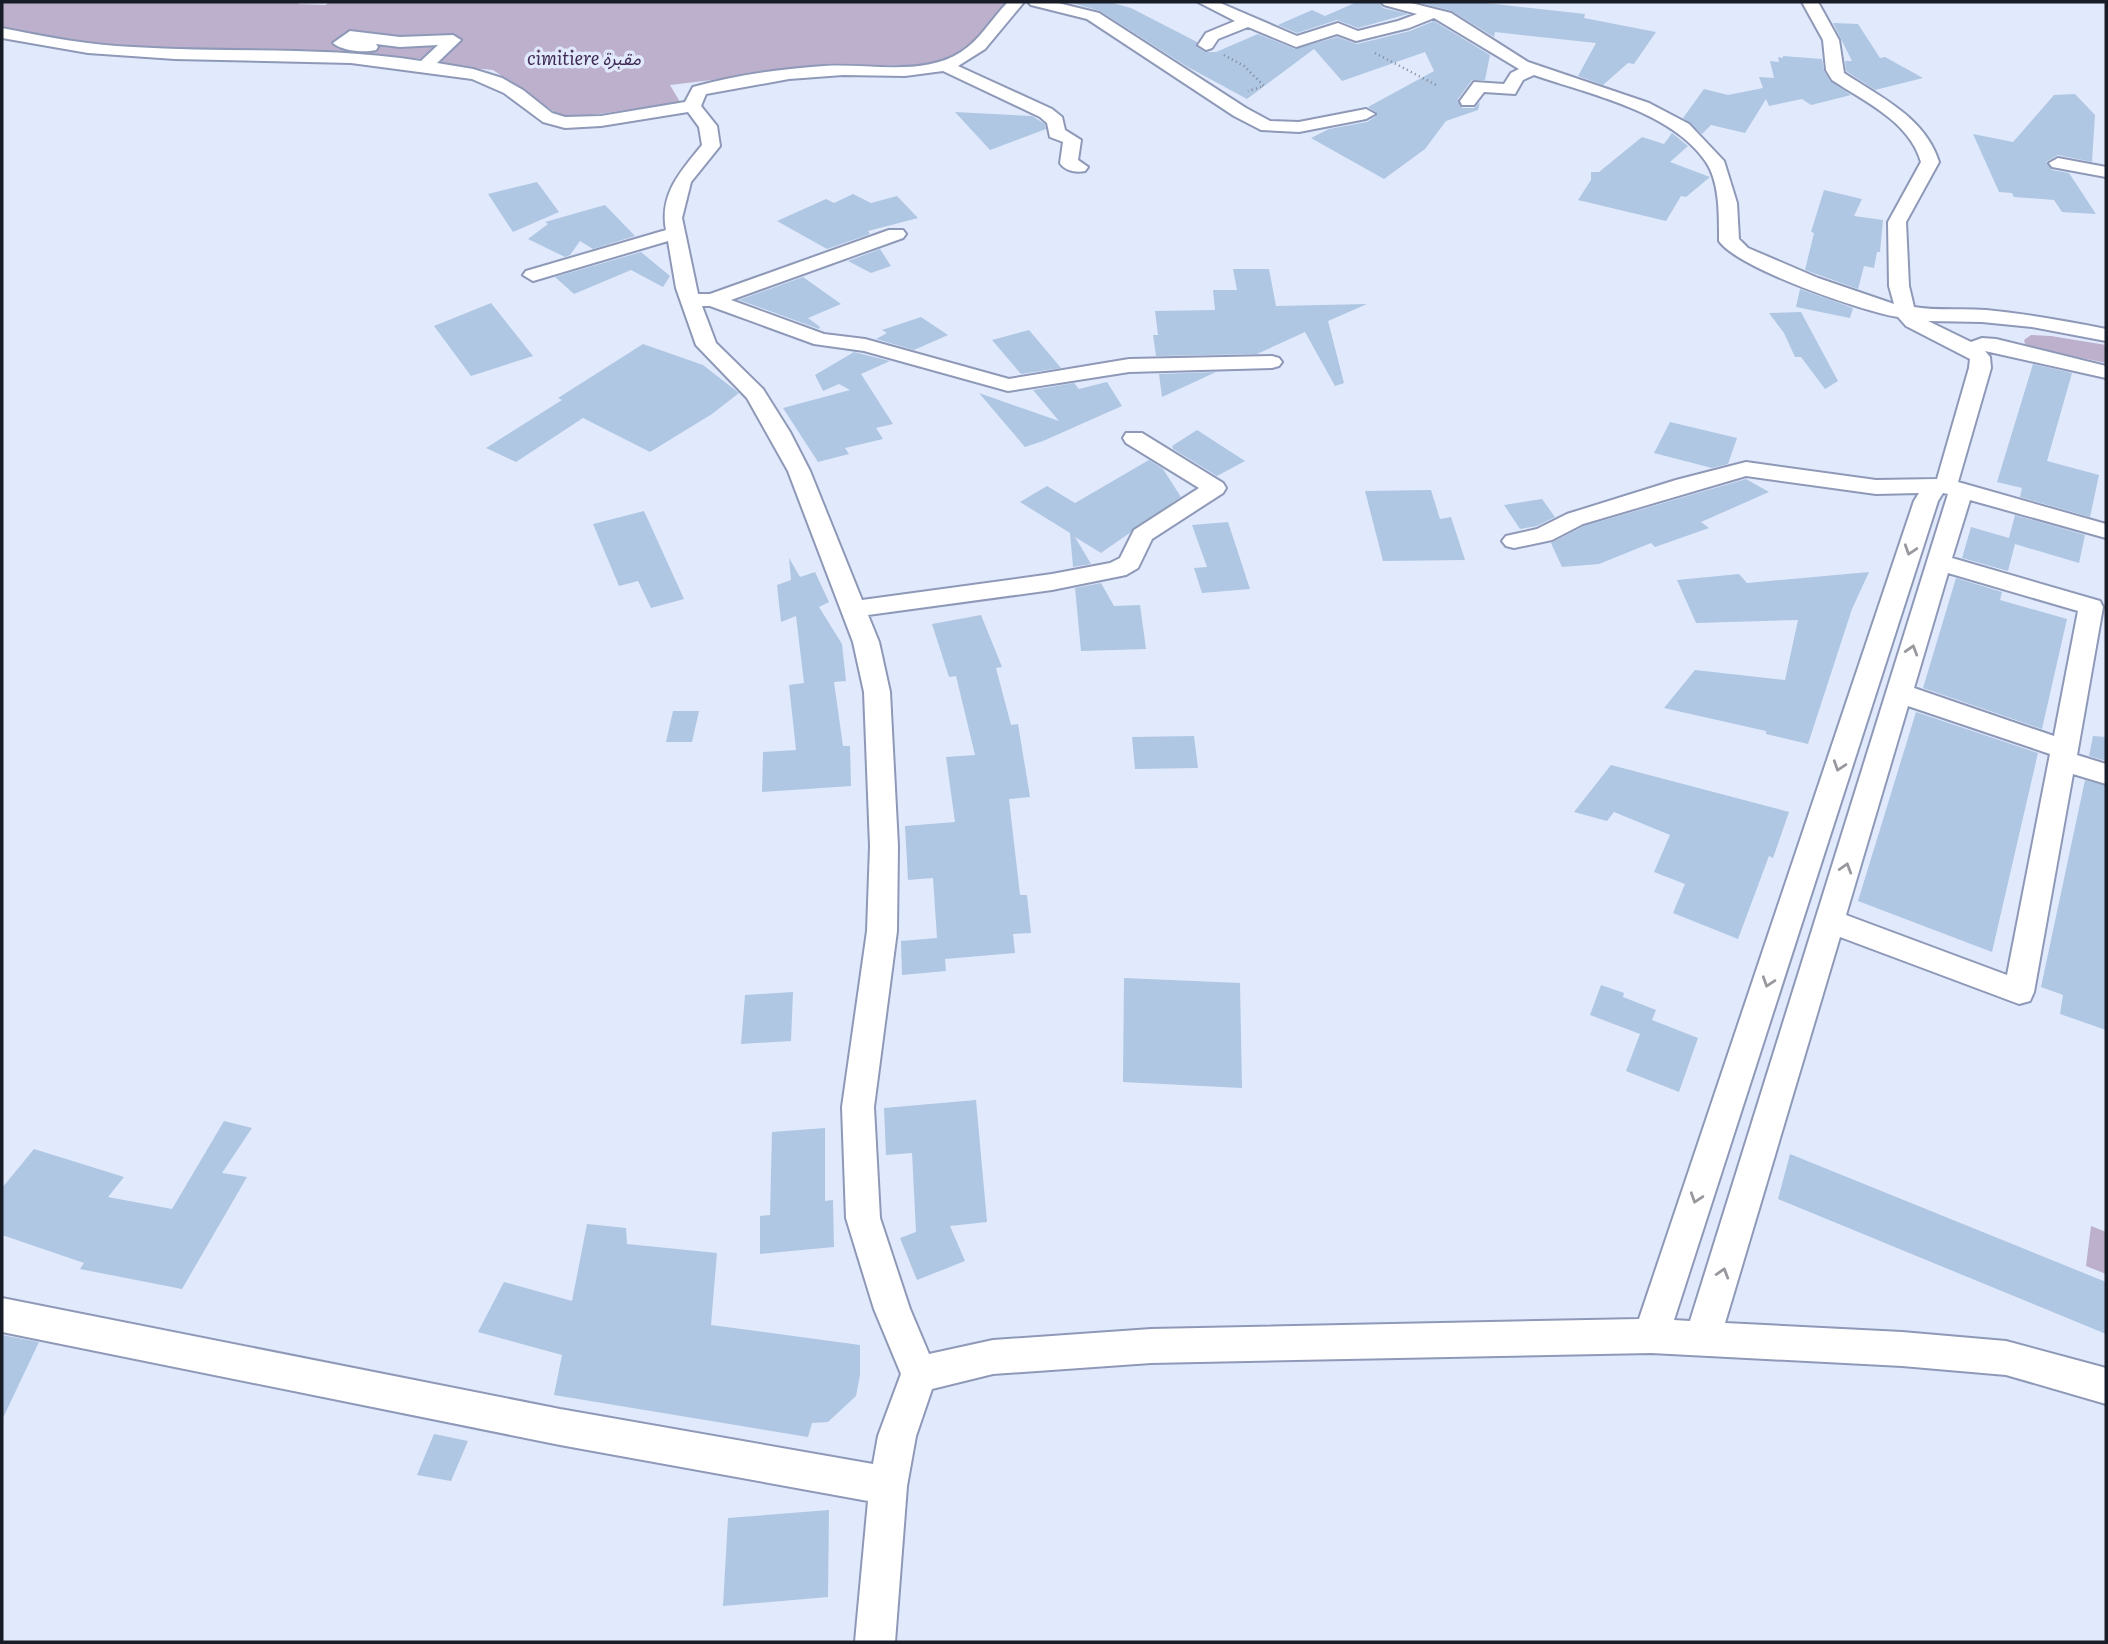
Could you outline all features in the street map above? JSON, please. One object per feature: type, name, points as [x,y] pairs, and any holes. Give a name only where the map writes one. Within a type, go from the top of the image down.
[{"type":"street","points":[[692,106],[699,91],[720,85],[829,71],[945,65],[974,50],[1016,2]]},
{"type":"street","points":[[1036,2],[1093,16],[1256,121],[1280,128],[1299,127],[1366,114]]},
{"type":"street","points":[[1206,2],[1296,43],[1338,28],[1356,36],[1403,24],[1434,12]]},
{"type":"street","points":[[1389,2],[1434,12],[1460,24],[1532,69],[1643,107],[1683,128],[1715,161],[1728,204],[1729,242],[1741,252],[1859,300],[1906,313],[2032,321],[2106,335]]},
{"type":"street","points":[[1703,1338],[1939,562],[1947,487],[1980,368],[1980,357],[1972,350],[1913,322],[1906,313],[1897,261],[1897,222],[1930,162],[1928,151],[1922,140],[1889,110],[1838,76],[1834,70],[1831,40],[1810,2]]},
{"type":"street","points":[[1206,45],[1212,36],[1250,20]]},
{"type":"street","points":[[2,33],[82,48],[200,56],[430,61],[453,40],[400,42],[350,36],[341,43],[430,61],[487,78],[512,90],[550,120],[560,122],[585,122],[692,106]]},
{"type":"street","points":[[945,65],[961,75],[1046,113],[1056,121],[1056,133],[1072,140],[1069,163],[1079,167]]},
{"type":"street","points":[[1468,101],[1480,86],[1509,90],[1517,77],[1532,69]]},
{"type":"street","points":[[692,106],[708,126],[711,146],[682,181],[673,218],[675,233],[701,300],[706,345],[755,394],[799,471],[866,642],[877,692],[884,846],[882,931],[858,1107],[863,1218],[892,1309],[919,1374],[897,1436],[888,1486],[875,1642]]},
{"type":"street","points":[[2059,163],[2106,172]]},
{"type":"street","points":[[533,275],[675,233]]},
{"type":"street","points":[[701,300],[896,234]]},
{"type":"street","points":[[701,300],[821,340],[865,345],[1008,385],[1031,385],[1110,368],[1164,363],[1272,362]]},
{"type":"street","points":[[1972,350],[1982,344],[1996,345],[2106,372]]},
{"type":"street","points":[[853,610],[1052,582],[1124,566],[1134,557],[1142,535],[1215,488],[1134,438]]},
{"type":"street","points":[[1514,541],[1544,535],[1575,519],[1746,469],[1876,487],[1947,487],[2106,531]]},
{"type":"street","points":[[1651,1336],[1926,501],[1947,487]]},
{"type":"street","points":[[1829,921],[2019,992],[2091,607],[1939,562]]},
{"type":"street","points":[[1899,693],[2106,774]]},
{"type":"street","points":[[2,1315],[560,1427],[888,1486]]},
{"type":"street","points":[[919,1374],[993,1357],[1151,1346],[1651,1336],[1902,1349],[2006,1358],[2106,1386]]},
{"type":"path","points":[[1356,36],[1372,52],[1436,85]]},
{"type":"path","points":[[1206,45],[1244,66],[1264,86],[1220,98]]},
{"type":"green space","name":"cimitiere مقبرة","points":[[2,2],[298,2],[325,5],[330,2],[1008,2],[965,52],[949,59],[919,65],[830,66],[670,85],[680,102],[572,118],[559,115],[493,70],[449,66],[423,59],[335,51],[202,51],[63,41],[2,27]]},
{"type":"green space","points":[[2031,335],[2106,345],[2106,363],[2034,348],[2025,344],[2024,340]]},
{"type":"green space","points":[[2091,1226],[2106,1232],[2106,1274],[2086,1266]]},
{"type":"building","points":[[1069,2],[1109,2],[1131,8],[1197,42],[1197,47],[1205,52],[1216,52],[1258,34],[1295,49],[1337,37],[1357,44],[1410,31],[1434,21],[1490,55],[1485,80],[1472,80],[1458,99],[1462,108],[1474,108],[1480,102],[1478,110],[1446,121],[1425,149],[1384,179],[1311,138],[1329,129],[1367,122],[1376,116],[1376,112],[1368,107],[1434,71],[1425,52],[1342,81],[1314,49],[1247,99],[1186,66],[1100,11]]},
{"type":"building","points":[[1357,2],[1378,2],[1383,8],[1408,14],[1358,28],[1337,20],[1297,33],[1278,25],[1312,10],[1325,16]]},
{"type":"building","points":[[1417,2],[1477,2],[1585,14],[1584,18],[1656,32],[1634,64],[1628,63],[1603,85],[1578,76],[1596,43],[1495,32],[1494,37],[1452,11]]},
{"type":"building","points":[[1833,23],[1858,24],[1880,58],[1885,57],[1923,78],[1875,90],[1846,71],[1845,61],[1852,61]]},
{"type":"building","points":[[1778,57],[1822,59],[1824,71],[1830,81],[1851,95],[1811,105],[1802,99],[1769,106],[1766,99],[1745,133],[1711,125],[1702,134],[1683,118],[1704,89],[1728,95],[1763,88],[1759,77],[1774,78],[1770,61],[1779,62]]},
{"type":"building","points":[[2075,94],[2095,115],[2092,162],[2058,155],[2046,162],[2052,170],[2069,173],[2096,214],[2062,212],[2054,200],[2014,197],[2012,193],[1999,192],[1973,134],[2013,142],[2054,95]]},
{"type":"building","points":[[955,112],[1032,116],[1045,124],[1046,129],[990,150]]},
{"type":"building","points":[[1672,133],[1688,146],[1670,162],[1710,177],[1686,197],[1681,196],[1666,221],[1578,200],[1591,180],[1591,172],[1599,172],[1642,137],[1664,144]]},
{"type":"building","points":[[537,182],[559,212],[513,232],[488,194]]},
{"type":"building","points":[[1824,190],[1862,199],[1854,216],[1883,220],[1880,252],[1877,252],[1874,268],[1864,266],[1858,289],[1805,270],[1814,233],[1811,232]]},
{"type":"building","points":[[853,194],[871,203],[897,196],[918,218],[868,231],[870,234],[827,249],[777,221],[826,199],[834,203]]},
{"type":"building","points":[[605,205],[635,236],[593,249],[580,241],[570,255],[565,257],[528,239],[548,224],[545,222]]},
{"type":"building","points":[[880,249],[891,266],[871,273],[848,261]]},
{"type":"building","points":[[641,252],[670,276],[663,287],[631,270],[574,294],[555,277]]},
{"type":"building","points":[[1233,269],[1269,269],[1276,306],[1367,304],[1328,321],[1344,383],[1335,386],[1305,332],[1257,354],[1156,356],[1153,335],[1158,335],[1155,311],[1215,310],[1213,290],[1237,290]]},
{"type":"building","points":[[803,277],[841,304],[808,318],[820,327],[819,329],[739,300]]},
{"type":"building","points":[[1800,289],[1853,308],[1850,318],[1796,307]]},
{"type":"building","points":[[491,303],[533,356],[471,376],[434,326]]},
{"type":"building","points":[[1801,312],[1838,381],[1825,389],[1801,357],[1795,357],[1784,333],[1769,313]]},
{"type":"building","points":[[921,317],[948,335],[914,350],[876,339],[887,333],[882,330]]},
{"type":"building","points":[[1029,330],[1061,368],[1021,374],[992,340]]},
{"type":"building","points":[[643,344],[703,365],[739,393],[712,414],[650,452],[583,418],[516,462],[486,448],[562,400],[558,398]]},
{"type":"building","points":[[854,352],[890,361],[861,374],[893,424],[876,428],[883,439],[845,448],[849,454],[818,462],[783,408],[850,390],[839,384],[823,391],[815,375]]},
{"type":"building","points":[[2033,364],[2072,373],[2047,461],[2099,475],[2090,517],[2020,497],[2022,488],[1997,482]]},
{"type":"building","points":[[1216,372],[1162,397],[1159,374]]},
{"type":"building","points":[[1107,382],[1122,406],[1025,447],[979,393],[1059,421],[1033,390],[1074,383],[1079,389]]},
{"type":"building","points":[[1670,422],[1737,438],[1728,464],[1712,468],[1654,453]]},
{"type":"building","points":[[1197,430],[1245,461],[1217,476],[1173,449],[1172,446]]},
{"type":"building","points":[[1149,460],[1163,469],[1181,497],[1101,553],[1075,537],[1091,564],[1073,567],[1070,533],[1020,502],[1047,486],[1075,503]]},
{"type":"building","points":[[1746,479],[1769,492],[1701,522],[1709,528],[1655,547],[1651,543],[1599,564],[1562,567],[1551,543],[1584,526]]},
{"type":"building","points":[[1431,490],[1440,519],[1451,517],[1465,560],[1383,561],[1365,491]]},
{"type":"building","points":[[1542,499],[1555,517],[1537,526],[1520,529],[1504,505]]},
{"type":"building","points":[[644,511],[684,599],[651,608],[638,581],[619,586],[593,524]]},
{"type":"building","points":[[2015,515],[2085,535],[2079,563],[2015,544],[2008,571],[1962,558],[1971,527],[2009,538]]},
{"type":"building","points":[[1228,522],[1250,589],[1202,593],[1194,568],[1207,567],[1192,525]]},
{"type":"building","points":[[789,558],[800,577],[815,572],[829,602],[819,607],[842,644],[846,681],[834,682],[843,746],[850,746],[851,786],[762,792],[763,752],[796,750],[789,685],[804,683],[796,616],[781,622],[777,585],[791,580]]},
{"type":"building","points":[[1869,572],[1852,609],[1808,744],[1766,734],[1766,731],[1664,708],[1695,670],[1785,680],[1798,620],[1696,623],[1677,580],[1739,574],[1747,583]]},
{"type":"building","points":[[1956,578],[2002,592],[2000,600],[2067,619],[2042,729],[1923,688]]},
{"type":"building","points":[[1101,583],[1114,606],[1140,605],[1146,649],[1081,651],[1075,588]]},
{"type":"building","points":[[981,615],[1002,667],[996,668],[1011,725],[1018,724],[1030,797],[1009,799],[1020,895],[1027,895],[1031,933],[1013,934],[1015,953],[945,959],[946,971],[902,975],[901,941],[937,938],[933,878],[908,880],[905,826],[955,822],[946,757],[975,755],[956,676],[949,677],[932,624]]},
{"type":"building","points":[[673,711],[699,711],[692,742],[666,742]]},
{"type":"building","points":[[1916,712],[2038,753],[1992,952],[1858,901]]},
{"type":"building","points":[[1194,736],[1198,768],[1135,769],[1132,737]]},
{"type":"building","points":[[2093,736],[2106,737],[2106,761],[2089,756]]},
{"type":"building","points":[[1611,765],[1789,812],[1773,858],[1769,856],[1738,939],[1673,913],[1685,884],[1654,872],[1670,835],[1614,812],[1607,821],[1574,812]]},
{"type":"building","points":[[2085,780],[2106,786],[2106,1030],[2060,1014],[2063,995],[2041,987]]},
{"type":"building","points":[[1124,978],[1240,983],[1242,1088],[1123,1082]]},
{"type":"building","points":[[1601,985],[1624,993],[1623,997],[1656,1010],[1652,1020],[1698,1038],[1679,1092],[1626,1071],[1640,1034],[1590,1015]]},
{"type":"building","points":[[793,992],[791,1041],[741,1044],[745,995]]},
{"type":"building","points":[[976,1100],[987,1222],[950,1226],[965,1261],[917,1280],[900,1238],[916,1232],[912,1153],[886,1155],[884,1108]]},
{"type":"building","points":[[224,1121],[252,1128],[222,1173],[247,1177],[182,1289],[80,1269],[84,1263],[2,1235],[2,1188],[34,1149],[124,1177],[108,1197],[172,1209]]},
{"type":"building","points":[[825,1128],[825,1201],[833,1200],[834,1247],[760,1254],[760,1216],[770,1215],[772,1132]]},
{"type":"building","points":[[1790,1154],[2106,1282],[2106,1334],[1778,1199]]},
{"type":"building","points":[[587,1224],[626,1228],[627,1244],[717,1253],[711,1325],[860,1345],[860,1375],[856,1396],[828,1422],[812,1423],[808,1437],[554,1395],[562,1355],[478,1332],[504,1282],[572,1301]]},
{"type":"building","points":[[2,1335],[39,1342],[2,1420]]},
{"type":"building","points":[[434,1434],[468,1441],[451,1481],[417,1475]]},
{"type":"building","points":[[829,1510],[828,1597],[723,1606],[728,1518]]}]
